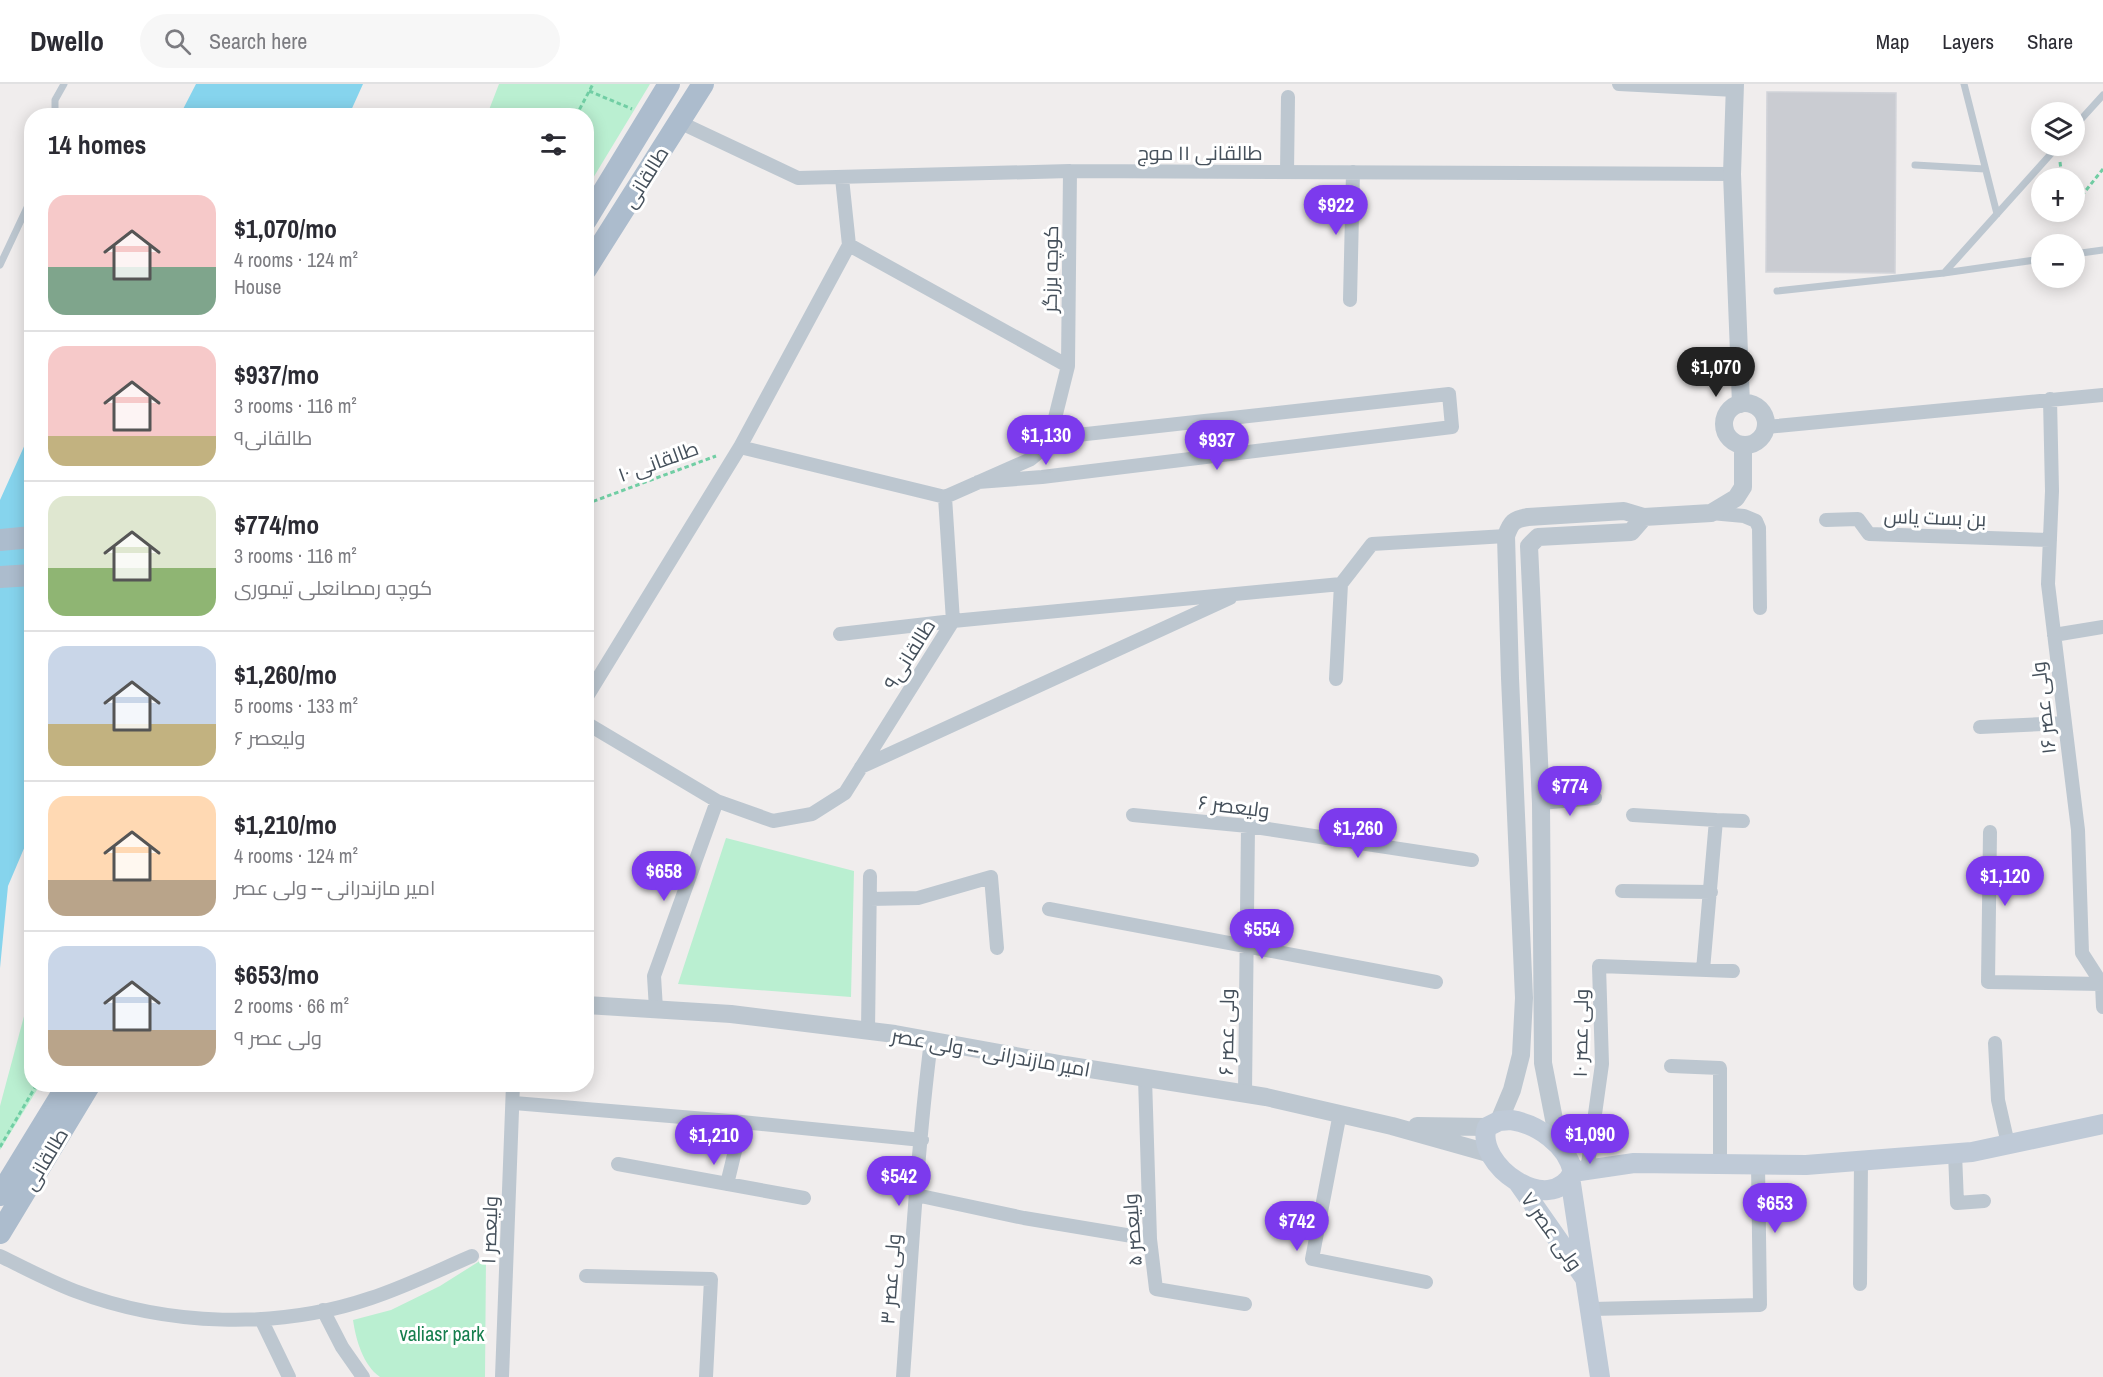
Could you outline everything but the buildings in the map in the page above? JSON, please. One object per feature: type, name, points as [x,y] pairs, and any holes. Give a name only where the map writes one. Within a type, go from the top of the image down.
[{"type":"main road","name":"طالقانی","points":[[594,207],[669,84]]},
{"type":"main road","name":"طالقانی","points":[[594,256],[703,84]]},
{"type":"main road","points":[[594,188],[614,175]]},
{"type":"main road","points":[[0,540],[24,538]]},
{"type":"main road","points":[[0,578],[24,576]]},
{"type":"main road","name":"طالقانی","points":[[0,1195],[63,1092]]},
{"type":"main road","name":"طالقانی","points":[[0,1233],[85,1092]]},
{"type":"main road","points":[[1559,1145],[1551,1138],[1521,1122],[1493,1124],[1485,1143],[1488,1153],[1516,1179],[1536,1190],[1551,1191],[1559,1189],[1576,1173],[1634,1163],[1806,1165],[1955,1153],[2103,1124]]},
{"type":"main road","name":"ولی عصر ۷","points":[[1559,1145],[1576,1173],[1587,1282],[1600,1377]]},
{"type":"main road","name":"ولی عصر ۷","points":[[1516,1179],[1587,1282]]},
{"type":"street","points":[[1619,84],[1735,87],[1732,174],[1741,404]]},
{"type":"street","points":[[1287,172],[1288,97]]},
{"type":"street","name":"طالقانی ۱۱ موج","points":[[680,122],[798,178],[1070,171],[1732,174]]},
{"type":"street","name":"کوچه برزگر","points":[[1050,438],[1068,366],[1070,171]]},
{"type":"street","points":[[1350,300],[1353,172]]},
{"type":"street","points":[[594,685],[740,447],[849,245],[842,178]]},
{"type":"street","points":[[849,245],[1068,366]]},
{"type":"street","points":[[740,447],[945,497],[978,482],[1031,459],[1044,448],[1050,438],[1449,394],[1452,426],[1042,477],[978,482]]},
{"type":"street","points":[[1766,427],[2103,395]]},
{"type":"street","name":"ولی عصر ۱۶","points":[[2050,399],[2052,491],[2048,584],[2078,830],[2082,953],[2102,984]]},
{"type":"street","points":[[1741,404],[1752,405],[1761,411],[1766,427],[1755,442],[1743,445],[1731,440],[1724,422],[1730,410],[1741,404]]},
{"type":"street","points":[[1711,513],[1728,505],[1743,487],[1743,445]]},
{"type":"street","points":[[840,633],[953,621],[945,497]]},
{"type":"street","points":[[1392,1126],[1493,1124],[1512,1090],[1521,1055],[1524,998],[1506,536],[1510,524],[1516,519],[1623,511],[1644,518],[1711,513],[1744,516],[1756,521],[1759,528],[1760,609]]},
{"type":"street","points":[[1559,1145],[1543,1063],[1542,803],[1529,546],[1538,537],[1631,532],[1644,518]]},
{"type":"street","name":"بن بست یاس","points":[[1826,520],[1857,519],[1869,534],[2050,540]]},
{"type":"street","points":[[1336,679],[1341,584],[1372,544],[1506,536]]},
{"type":"street","name":"طالقانی۹","points":[[594,728],[717,801],[773,821],[812,814],[845,793],[953,621],[1341,584]]},
{"type":"street","points":[[861,768],[1239,594]]},
{"type":"street","points":[[2054,635],[2103,627]]},
{"type":"street","points":[[1980,727],[2064,723]]},
{"type":"street","points":[[1513,741],[1538,741]]},
{"type":"street","points":[[1542,803],[1595,798]]},
{"type":"street","points":[[656,1009],[654,976],[717,801]]},
{"type":"street","name":"ولیعصر ۶","points":[[1133,815],[1248,826],[1472,860]]},
{"type":"street","points":[[1634,815],[1743,821]]},
{"type":"street","points":[[1716,820],[1703,970],[1732,971]]},
{"type":"street","name":"ولی عصر ۶","points":[[1245,1093],[1248,826]]},
{"type":"street","points":[[1990,832],[1988,982],[2102,984],[2103,1007]]},
{"type":"street","points":[[868,1031],[870,876]]},
{"type":"street","points":[[870,898],[918,898],[990,877],[997,948]]},
{"type":"street","points":[[1622,891],[1711,892]]},
{"type":"street","points":[[1049,909],[1436,982]]},
{"type":"street","name":"ولی عصر ۱۰","points":[[1576,1173],[1602,1064],[1599,966],[1703,970]]},
{"type":"street","name":"امیر مازندرانی -- ولی عصر","points":[[594,1005],[731,1014],[868,1031],[1245,1093],[1392,1126]]},
{"type":"street","name":"ولی عصر ۳","points":[[903,1377],[922,1140],[922,1115],[931,1041]]},
{"type":"street","points":[[1995,1043],[1998,1100],[2008,1144]]},
{"type":"street","points":[[1671,1066],[1726,1068],[1720,1164]]},
{"type":"street","name":"ولیعصر ۵","points":[[1145,1078],[1150,1239],[1155,1289],[1245,1304]]},
{"type":"street","name":"ولیعصر ۱","points":[[502,1377],[513,1092]]},
{"type":"street","points":[[513,1103],[922,1140]]},
{"type":"street","points":[[1340,1113],[1312,1259],[1426,1282]]},
{"type":"street","points":[[727,1184],[742,1122]]},
{"type":"street","points":[[1392,1126],[1488,1153]]},
{"type":"street","points":[[1955,1153],[1957,1203],[1984,1201]]},
{"type":"street","points":[[1860,1284],[1861,1160]]},
{"type":"street","points":[[618,1164],[804,1198]]},
{"type":"street","points":[[1592,1309],[1760,1305],[1758,1164]]},
{"type":"street","points":[[916,1195],[1024,1218],[1150,1239]]},
{"type":"street","points":[[0,1256],[75,1291],[139,1309],[222,1319],[261,1319],[313,1313],[371,1298],[472,1256]]},
{"type":"street","points":[[586,1276],[711,1279],[706,1377]]},
{"type":"street","points":[[323,1310],[342,1347],[363,1377]]},
{"type":"street","points":[[261,1319],[289,1377]]},
{"type":"lane","points":[[55,108],[55,100],[64,84]]},
{"type":"lane","points":[[1964,84],[1997,214]]},
{"type":"lane","points":[[2085,115],[2103,95]]},
{"type":"lane","points":[[1944,273],[2049,156]]},
{"type":"lane","points":[[1915,165],[1985,169]]},
{"type":"lane","points":[[0,265],[24,214]]},
{"type":"lane","points":[[2085,252],[2103,250]]},
{"type":"lane","points":[[1777,291],[1944,273],[2031,261]]},
{"type":"path","points":[[580,108],[593,84]]},
{"type":"path","points":[[589,91],[649,116]]},
{"type":"path","points":[[2085,192],[2103,169]]},
{"type":"path","name":"طالقانی ۱۰","points":[[594,501],[740,447]]},
{"type":"path","points":[[0,1147],[32,1092]]},
{"type":"green space","points":[[499,84],[650,84],[594,176],[594,108],[490,108]]},
{"type":"green space","points":[[726,838],[854,871],[851,997],[678,984]]},
{"type":"green space","points":[[24,1016],[24,1092],[36,1092],[0,1150],[0,1106]]},
{"type":"green space","name":"valiasr park","points":[[486,1257],[485,1377],[380,1377],[374,1372],[361,1352],[353,1320],[391,1310],[440,1286]]},
{"type":"water","points":[[196,84],[363,84],[352,108],[184,108]]},
{"type":"water","points":[[24,447],[24,848],[8,886],[0,968],[0,500]]}]
